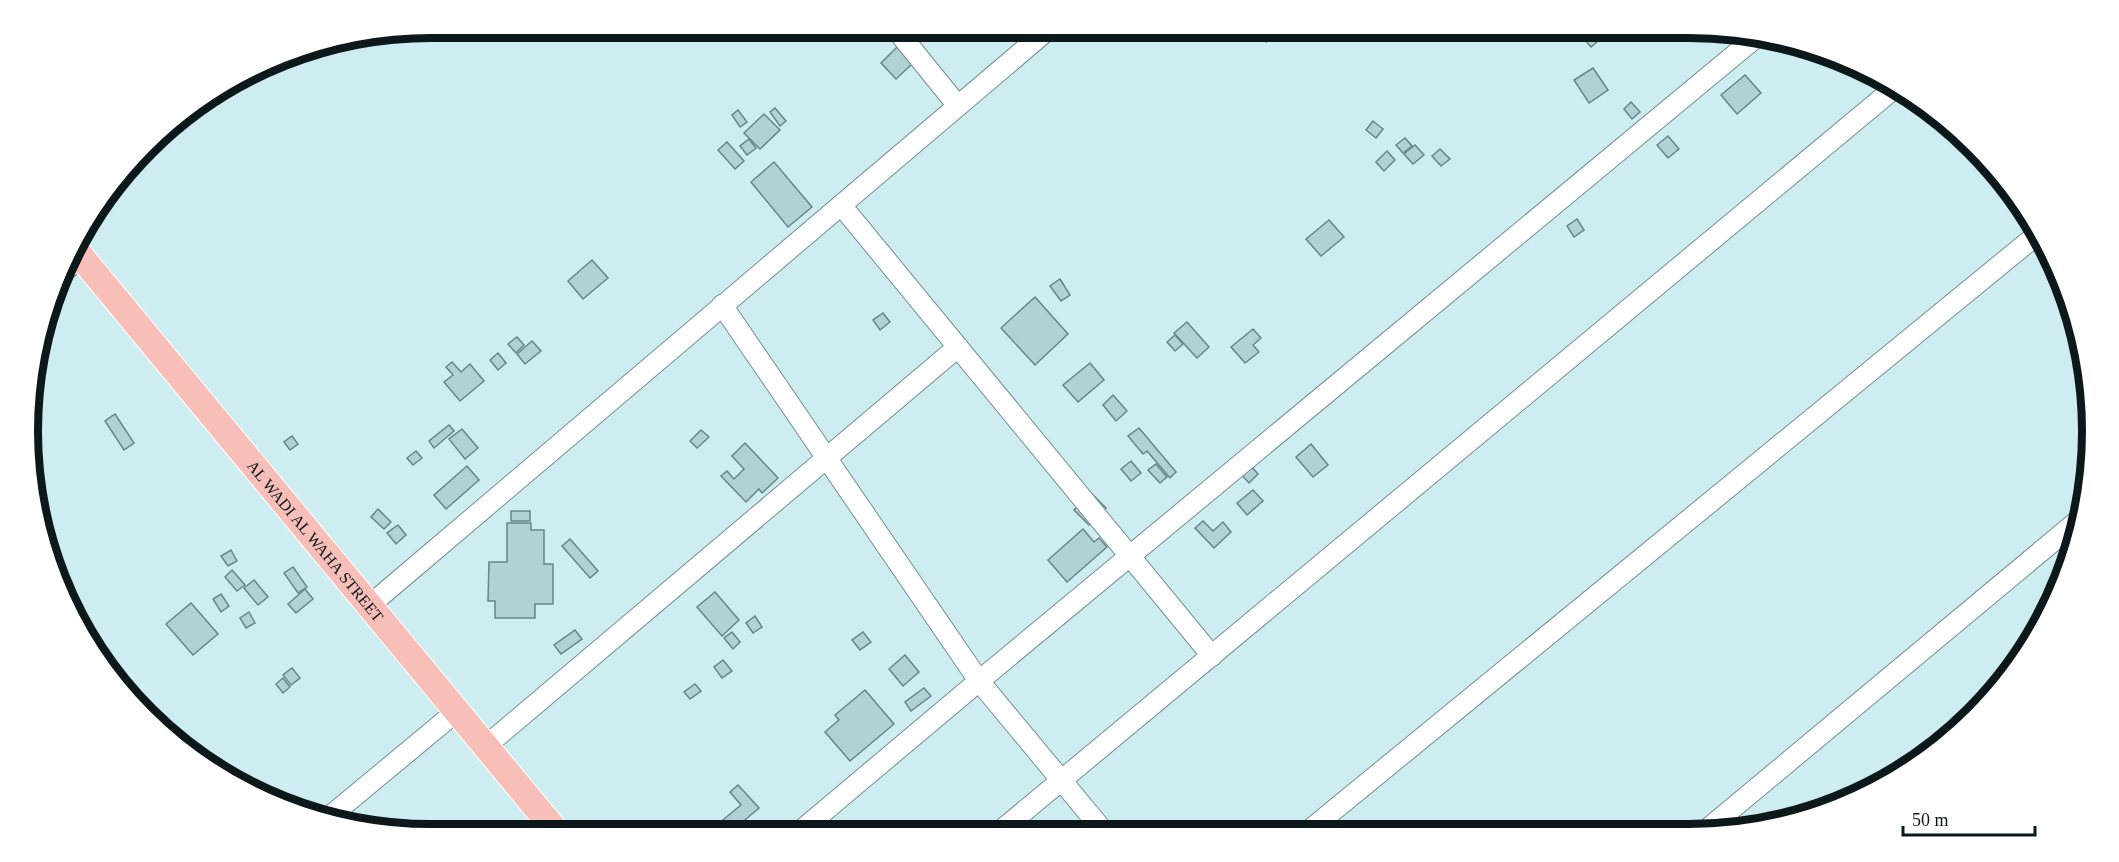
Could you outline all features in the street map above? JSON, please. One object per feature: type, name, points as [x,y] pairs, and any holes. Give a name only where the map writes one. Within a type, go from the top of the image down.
[{"type":"main road","name":"AL WADI AL WAHA STREET","points":[[79,255],[551,824]]},
{"type":"street","points":[[903,38],[958,106]]},
{"type":"street","points":[[370,605],[1038,38]]},
{"type":"street","points":[[809,824],[1749,43]]},
{"type":"street","points":[[1011,824],[1889,93]]},
{"type":"street","points":[[841,205],[1212,656]]},
{"type":"street","points":[[1317,824],[2031,238]]},
{"type":"street","points":[[722,305],[979,681],[1098,824]]},
{"type":"street","points":[[486,746],[958,347]]},
{"type":"street","points":[[1714,824],[2069,527]]},
{"type":"street","points":[[335,812],[457,711]]},
{"type":"building","points":[[1587,38],[1602,38],[1591,47],[1585,40]]},
{"type":"building","points":[[897,47],[912,64],[896,79],[881,63]]},
{"type":"building","points":[[1593,68],[1608,90],[1589,103],[1574,80]]},
{"type":"building","points":[[1745,75],[1761,93],[1737,114],[1721,95]]},
{"type":"building","points":[[1631,102],[1640,112],[1632,119],[1624,109]]},
{"type":"building","points":[[775,108],[786,121],[780,126],[770,112]]},
{"type":"building","points":[[738,110],[747,122],[740,127],[732,115]]},
{"type":"building","points":[[764,114],[780,130],[760,149],[744,133]]},
{"type":"building","points":[[1373,121],[1383,129],[1376,138],[1366,130]]},
{"type":"building","points":[[1668,136],[1679,149],[1668,158],[1657,145]]},
{"type":"building","points":[[1405,138],[1412,146],[1403,153],[1396,145]]},
{"type":"building","points":[[749,139],[756,148],[747,155],[740,146]]},
{"type":"building","points":[[727,142],[744,161],[735,169],[718,150]]},
{"type":"building","points":[[1415,145],[1424,155],[1413,164],[1404,154]]},
{"type":"building","points":[[1440,149],[1450,159],[1441,166],[1432,156]]},
{"type":"building","points":[[1387,151],[1395,160],[1384,171],[1376,162]]},
{"type":"building","points":[[774,162],[812,207],[788,227],[751,182]]},
{"type":"building","points":[[1577,219],[1584,230],[1574,237],[1567,226]]},
{"type":"building","points":[[1329,220],[1344,237],[1321,256],[1306,239]]},
{"type":"building","points":[[592,260],[608,278],[583,299],[568,281]]},
{"type":"building","points":[[1060,279],[1070,295],[1061,301],[1050,286]]},
{"type":"building","points":[[1035,297],[1068,334],[1035,365],[1001,328]]},
{"type":"building","points":[[883,313],[890,322],[880,330],[873,320]]},
{"type":"building","points":[[1187,322],[1209,347],[1197,358],[1174,333]]},
{"type":"building","points":[[1253,329],[1261,338],[1253,345],[1259,352],[1245,363],[1231,347]]},
{"type":"building","points":[[1175,335],[1183,344],[1175,351],[1167,342]]},
{"type":"building","points":[[517,337],[524,345],[516,353],[508,344]]},
{"type":"building","points":[[532,341],[541,351],[525,364],[517,354]]},
{"type":"building","points":[[498,353],[506,363],[498,370],[490,360]]},
{"type":"building","points":[[452,362],[461,372],[470,364],[484,381],[460,401],[444,382],[453,375],[446,367]]},
{"type":"building","points":[[1090,363],[1104,380],[1078,402],[1063,385]]},
{"type":"building","points":[[1113,395],[1127,411],[1116,421],[1103,405]]},
{"type":"building","points":[[115,414],[134,443],[124,450],[105,421]]},
{"type":"building","points":[[449,425],[454,431],[434,448],[429,441]]},
{"type":"building","points":[[1139,428],[1176,472],[1170,478],[1147,451],[1143,454],[1128,436]]},
{"type":"building","points":[[462,429],[478,448],[465,459],[449,439]]},
{"type":"building","points":[[701,430],[709,437],[697,448],[690,441]]},
{"type":"building","points":[[292,436],[298,444],[290,450],[284,442]]},
{"type":"building","points":[[745,443],[778,478],[762,493],[759,489],[746,502],[721,476],[727,471],[734,479],[744,469],[732,456]]},
{"type":"building","points":[[1311,444],[1328,465],[1313,477],[1296,457]]},
{"type":"building","points":[[416,451],[422,458],[413,465],[407,458]]},
{"type":"building","points":[[1131,461],[1141,473],[1131,481],[1121,469]]},
{"type":"building","points":[[1156,464],[1167,477],[1160,483],[1148,470]]},
{"type":"building","points":[[467,466],[479,480],[446,509],[434,495]]},
{"type":"building","points":[[1252,467],[1258,474],[1249,483],[1242,475]]},
{"type":"building","points":[[1253,490],[1263,501],[1247,515],[1237,503]]},
{"type":"building","points":[[1091,493],[1106,508],[1089,525],[1074,510]]},
{"type":"building","points":[[378,509],[391,522],[384,529],[371,517]]},
{"type":"building","points":[[511,511],[530,511],[530,521],[511,521]]},
{"type":"building","points":[[1203,521],[1213,531],[1223,522],[1231,532],[1214,548],[1195,528]]},
{"type":"building","points":[[507,523],[531,523],[531,530],[544,530],[544,564],[553,564],[553,604],[535,604],[535,618],[495,618],[495,601],[488,601],[489,562],[507,562]]},
{"type":"building","points":[[398,525],[406,535],[396,544],[387,533]]},
{"type":"building","points":[[1083,529],[1094,542],[1099,538],[1107,547],[1067,582],[1048,560]]},
{"type":"building","points":[[570,539],[598,571],[590,578],[562,546]]},
{"type":"building","points":[[231,550],[237,561],[228,566],[221,556]]},
{"type":"building","points":[[293,567],[307,587],[298,593],[284,573]]},
{"type":"building","points":[[232,570],[245,585],[237,591],[225,577]]},
{"type":"building","points":[[254,580],[268,597],[258,605],[244,588]]},
{"type":"building","points":[[305,589],[313,599],[296,613],[288,604]]},
{"type":"building","points":[[715,592],[739,620],[722,636],[697,607]]},
{"type":"building","points":[[221,594],[229,606],[221,612],[213,599]]},
{"type":"building","points":[[191,603],[218,634],[193,655],[166,624]]},
{"type":"building","points":[[249,612],[255,623],[246,628],[240,618]]},
{"type":"building","points":[[755,616],[762,627],[753,633],[746,623]]},
{"type":"building","points":[[575,630],[582,639],[561,654],[554,645]]},
{"type":"building","points":[[732,632],[740,642],[733,649],[724,638]]},
{"type":"building","points":[[863,632],[871,642],[860,650],[852,640]]},
{"type":"building","points":[[905,655],[919,672],[903,686],[889,669]]},
{"type":"building","points":[[723,660],[732,671],[722,678],[714,667]]},
{"type":"building","points":[[292,668],[300,678],[291,685],[283,675]]},
{"type":"building","points":[[283,678],[290,687],[283,693],[276,684]]},
{"type":"building","points":[[695,684],[701,691],[690,699],[684,692]]},
{"type":"building","points":[[924,688],[931,696],[911,711],[905,702]]},
{"type":"building","points":[[865,690],[894,724],[850,761],[825,732],[839,720],[835,715]]},
{"type":"building","points":[[738,785],[759,808],[745,820],[749,824],[718,824],[741,805],[730,792]]}]
